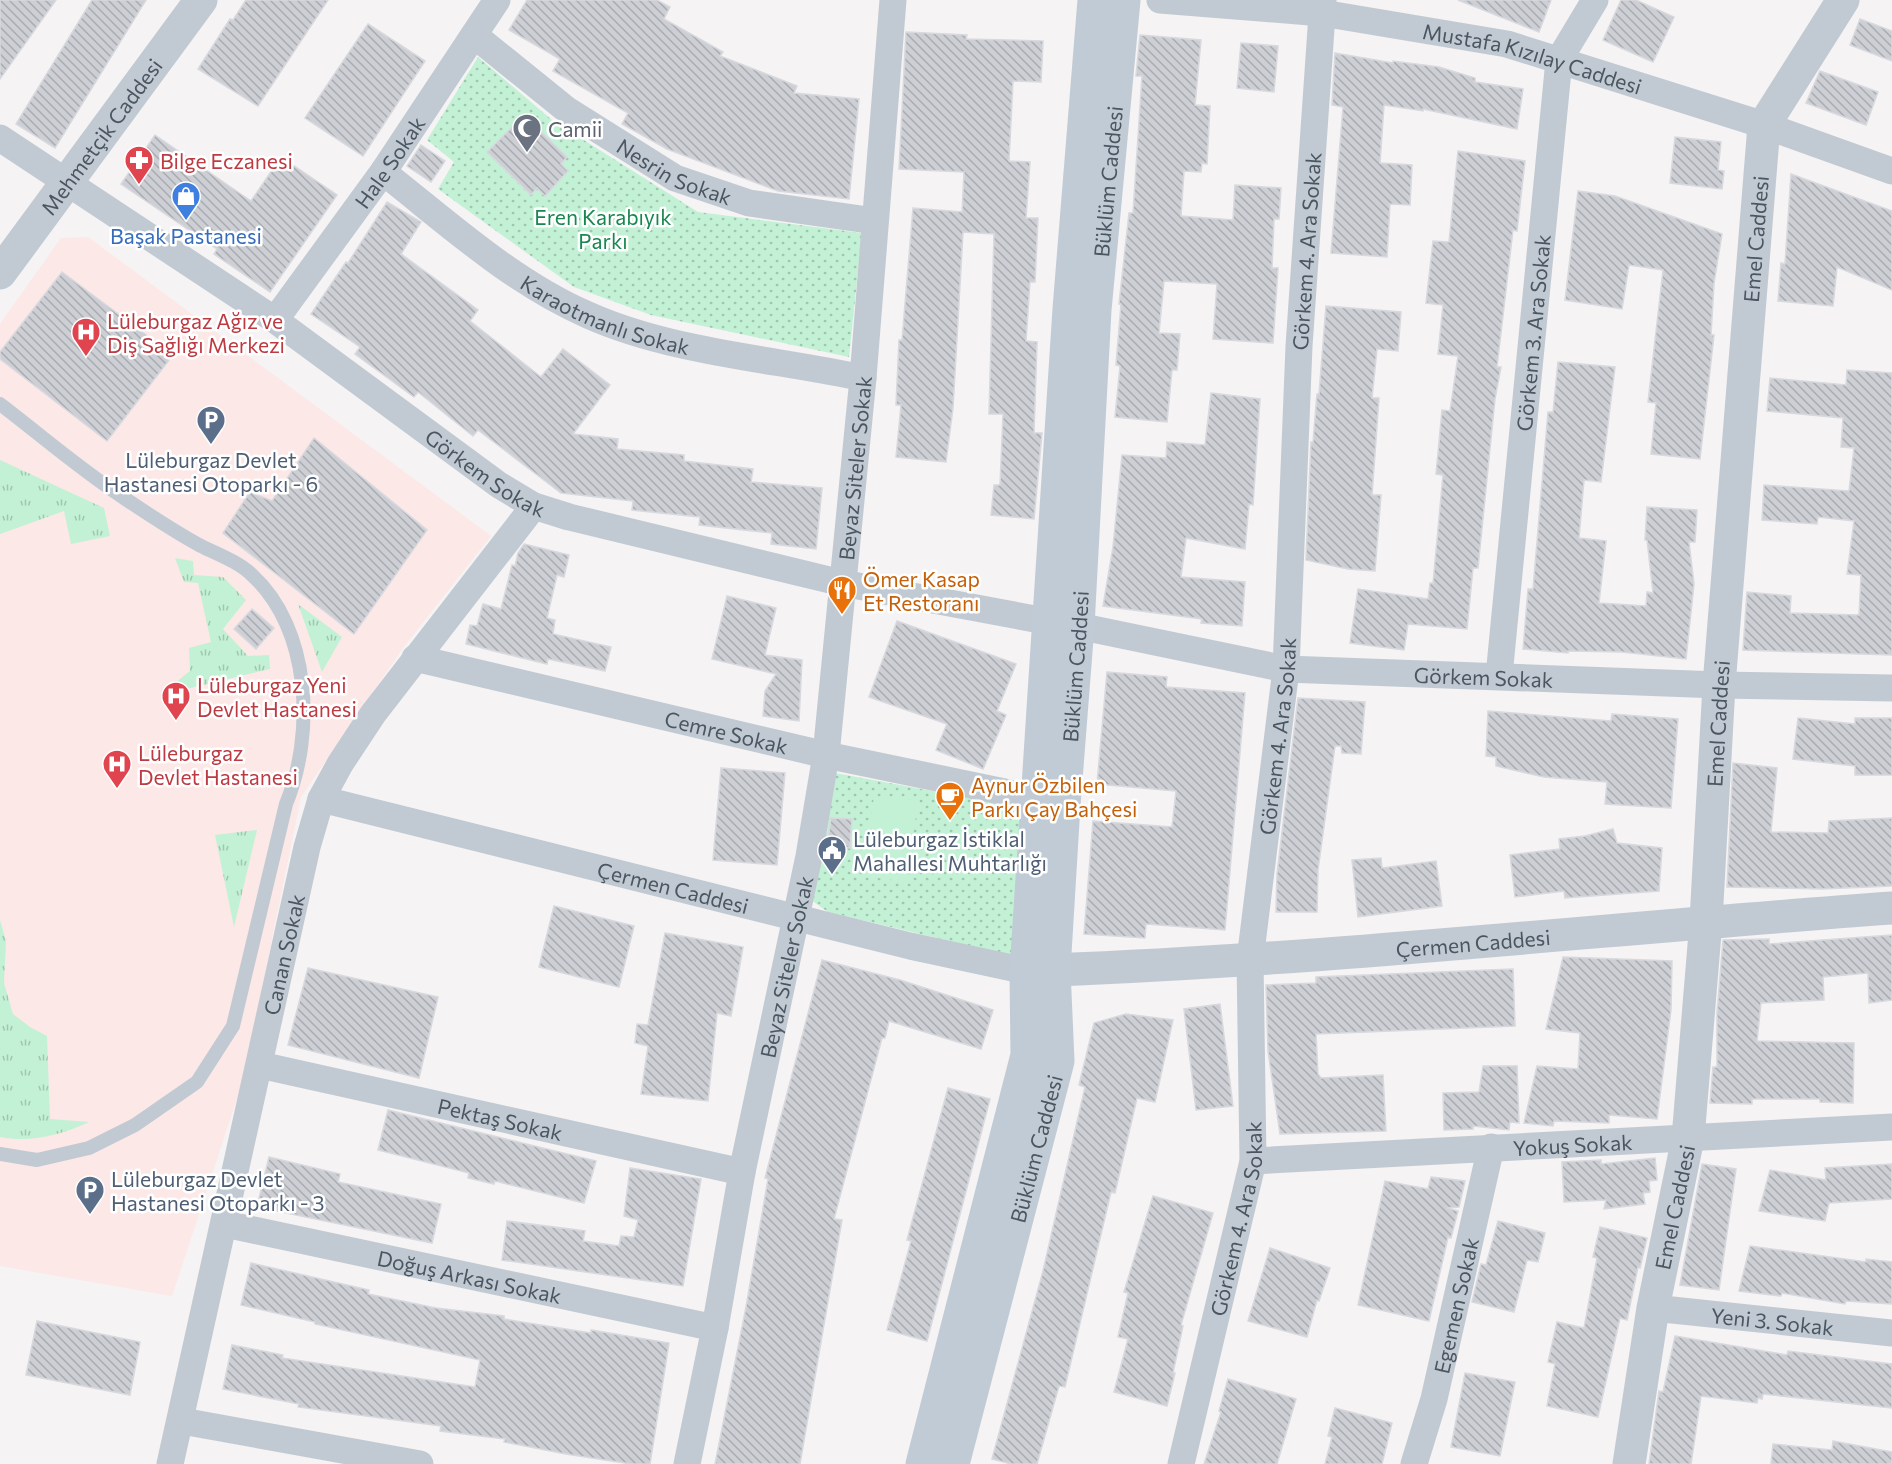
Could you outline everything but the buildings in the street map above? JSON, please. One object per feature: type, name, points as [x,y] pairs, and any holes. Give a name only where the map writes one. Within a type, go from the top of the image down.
[{"type":"main road","name":"Büklüm Caddesi","points":[[953,1464],[1058,1061],[1040,971],[1039,799],[1064,624],[1069,309],[1094,0]]},
{"type":"main road","name":"Büklüm Caddesi","points":[[922,1464],[1027,1055],[1040,971],[1064,624],[1124,0]]},
{"type":"street","name":"Mehmetçik Caddesi","points":[[0,273],[64,183],[201,0]]},
{"type":"street","name":"Hale Sokak","points":[[275,320],[383,172],[497,0]]},
{"type":"street","name":"Beyaz Siteler Sokak","points":[[687,1464],[715,1328],[742,1172],[796,916],[826,755],[863,378],[893,0]]},
{"type":"street","name":"Mustafa Kızılay Caddesi","points":[[1160,0],[1323,7],[1507,44],[1764,125],[1892,171]]},
{"type":"street","name":"Görkem 3. Ara Sokak","points":[[1499,676],[1559,60],[1595,0]]},
{"type":"street","name":"Emel Caddesi","points":[[1629,1464],[1653,1308],[1688,1138],[1706,921],[1719,685],[1764,125],[1843,0]]},
{"type":"street","name":"Görkem 4. Ara Sokak","points":[[1181,1464],[1253,1161],[1250,960],[1286,669],[1299,346],[1323,7]]},
{"type":"street","name":"Nesrin Sokak","points":[[474,35],[567,110],[675,178],[749,203],[875,221]]},
{"type":"street","name":"Görkem Sokak","points":[[0,138],[64,183],[275,320],[499,485],[534,506],[569,517],[842,583],[1064,624],[1286,669],[1719,685],[1892,688]]},
{"type":"street","name":"Karaotmanlı Sokak","points":[[383,172],[501,264],[546,294],[588,315],[634,333],[679,344],[863,378]]},
{"type":"street","name":"Canan Sokak","points":[[170,1464],[182,1421],[307,847],[321,799],[340,764],[373,714],[534,506]]},
{"type":"street","name":"Cemre Sokak","points":[[415,658],[826,755],[1039,799]]},
{"type":"street","name":"Çermen Caddesi","points":[[321,799],[910,946],[1040,971],[1422,948],[1706,921],[1892,908]]},
{"type":"street","name":"Pektaş Sokak","points":[[260,1065],[742,1172]]},
{"type":"street","name":"Yokuş Sokak","points":[[1253,1161],[1892,1127]]},
{"type":"street","name":"Egemen Sokak","points":[[1414,1464],[1434,1399],[1491,1147]]},
{"type":"street","name":"Doğuş Arkası Sokak","points":[[225,1224],[715,1328]]},
{"type":"street","name":"Yeni 3. Sokak","points":[[1653,1308],[1892,1333]]},
{"type":"street","points":[[182,1421],[420,1464]]},
{"type":"lane","points":[[0,404],[105,486],[175,531],[251,573],[278,603],[294,644],[306,718],[296,782],[286,804],[233,1026],[196,1082],[135,1125],[89,1148],[37,1160],[0,1154]]},
{"type":"shaded area","name":"Lüleburgaz Yeni Devlet Hastanesi","points":[[88,237],[491,536],[403,648],[301,797],[243,1080],[172,1296],[0,1266],[0,324],[61,238]]},
{"type":"green space","name":"Eren Karabıyık Parkı","points":[[478,57],[552,120],[698,212],[862,233],[849,357],[651,315],[574,287],[438,189],[454,162],[427,140]]},
{"type":"green space","points":[[0,460],[104,508],[110,536],[71,544],[64,511],[0,534]]},
{"type":"green space","points":[[175,558],[193,561],[194,575],[223,577],[246,600],[223,629],[248,656],[269,655],[270,669],[174,692],[171,686],[190,671],[189,648],[211,642],[198,583],[184,582]]},
{"type":"green space","points":[[298,604],[342,637],[322,672]]},
{"type":"green space","points":[[835,773],[1030,809],[1017,957],[828,912],[811,900]]},
{"type":"green space","points":[[874,796],[918,801],[907,882],[863,876]]},
{"type":"green space","points":[[257,830],[234,927],[215,835]]},
{"type":"green space","points":[[0,920],[6,941],[4,983],[13,1014],[47,1036],[50,1119],[89,1122],[46,1137],[11,1139],[0,1137]]},
{"type":"place","name":"Camii","points":[[527,154]]},
{"type":"place","name":"Bilge Eczanesi","points":[[139,186]]},
{"type":"place","name":"Başak Pastanesi","points":[[186,222]]},
{"type":"place","name":"Lüleburgaz Ağız ve Diş Sağlığı Merkezi","points":[[86,358]]},
{"type":"place","name":"Lüleburgaz Devlet Hastanesi Otoparkı - 6","points":[[211,446]]},
{"type":"place","name":"Ömer Kasap Et Restoranı","points":[[842,616]]},
{"type":"place","name":"Lüleburgaz Yeni Devlet Hastanesi","points":[[176,722]]},
{"type":"place","name":"Lüleburgaz Devlet Hastanesi","points":[[117,790]]},
{"type":"place","name":"Aynur Özbilen Parkı Çay Bahçesi","points":[[950,822]]},
{"type":"place","name":"Lüleburgaz İstiklal Mahallesi Muhtarlığı","points":[[832,876]]},
{"type":"place","name":"Lüleburgaz Devlet Hastanesi Otoparkı - 3","points":[[90,1216]]}]
